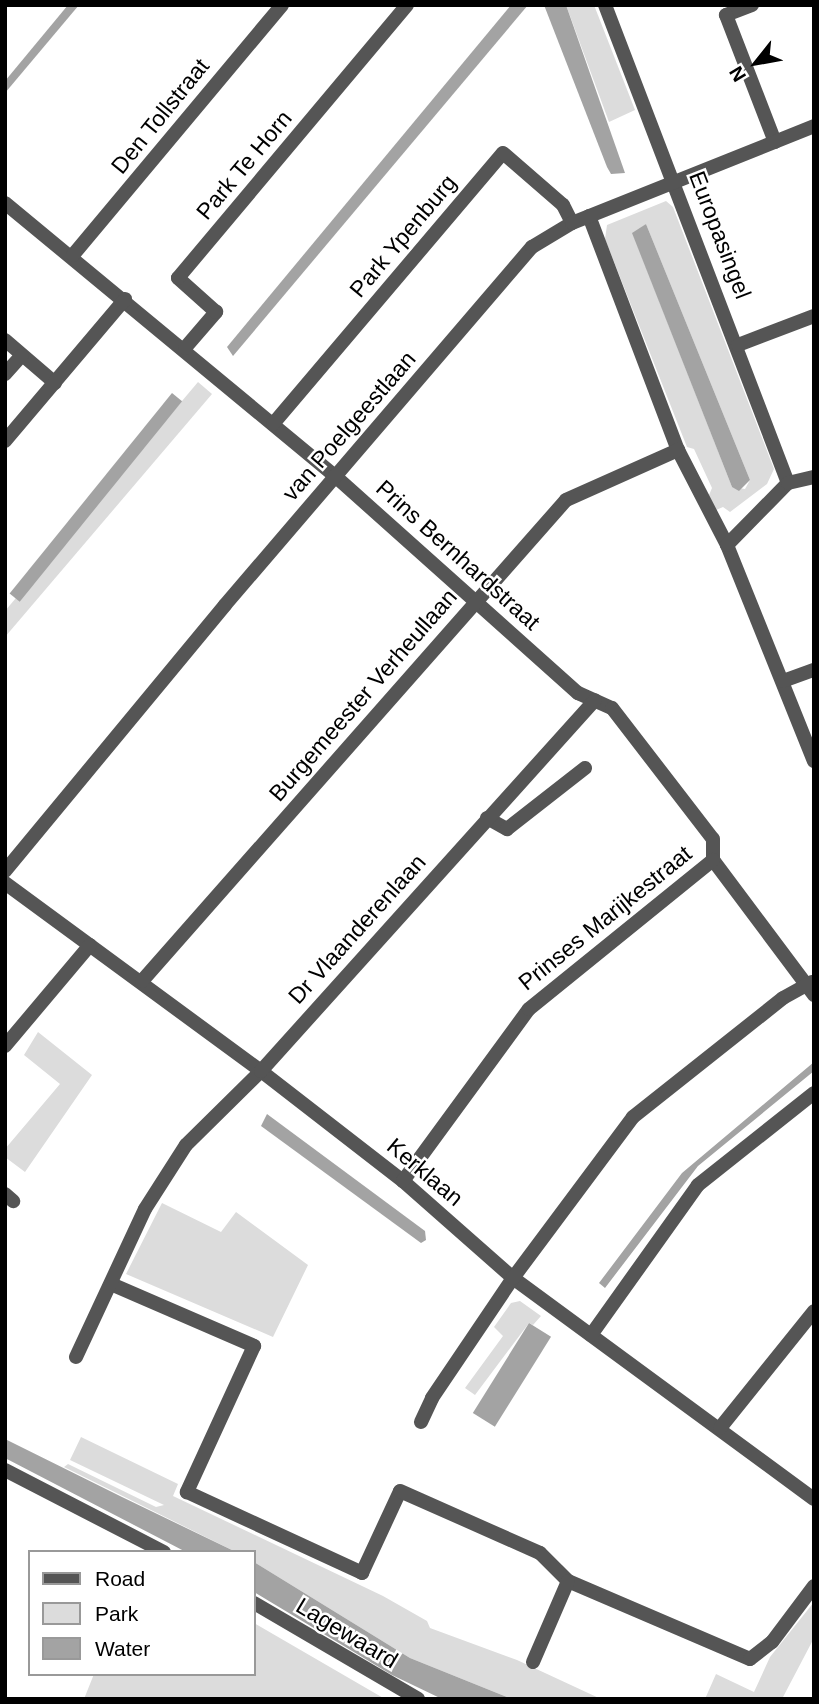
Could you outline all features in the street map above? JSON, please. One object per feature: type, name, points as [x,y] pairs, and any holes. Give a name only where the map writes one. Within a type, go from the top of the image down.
[{"type":"street","name":"Den Tollstraat","points":[[73,256],[282,5]]},
{"type":"street","name":"Park Te Horn","points":[[185,348],[216,312],[178,278],[407,5]]},
{"type":"street","name":"Europasingel","points":[[605,5],[676,182],[788,483]]},
{"type":"street","points":[[752,5],[726,15],[775,142]]},
{"type":"street","name":"van Poelgeestlaan","points":[[5,872],[335,476],[532,247],[572,223],[814,127]]},
{"type":"street","name":"Park Ypenburg","points":[[273,424],[503,153],[563,205],[572,223]]},
{"type":"street","name":"Prins Bernhardstraat","points":[[7,210],[73,256],[185,348],[335,476],[578,693],[612,708],[713,839],[713,860],[811,987]]},
{"type":"street","points":[[589,216],[678,450],[727,545],[814,761]]},
{"type":"street","points":[[5,441],[125,299]]},
{"type":"street","points":[[738,345],[814,316]]},
{"type":"street","points":[[5,340],[55,383]]},
{"type":"street","points":[[5,374],[22,355]]},
{"type":"street","name":"Burgemeester Verheullaan","points":[[142,981],[475,600],[566,500],[678,450]]},
{"type":"street","points":[[727,545],[788,483],[814,477]]},
{"type":"street","points":[[783,681],[814,670]]},
{"type":"street","name":"Dr Vlaanderenlaan","points":[[76,1357],[145,1209],[186,1145],[261,1070],[595,700]]},
{"type":"street","points":[[488,818],[507,829],[585,768]]},
{"type":"street","name":"Prinses Marijkestraat","points":[[403,1181],[529,1009],[713,860]]},
{"type":"street","name":"Kerklaan","points":[[5,883],[261,1070],[403,1181],[513,1278],[814,1499]]},
{"type":"street","points":[[5,1046],[90,945]]},
{"type":"street","points":[[421,1422],[432,1398],[513,1278],[633,1117],[783,998],[811,987]]},
{"type":"street","points":[[591,1335],[698,1185],[814,1093]]},
{"type":"street","points":[[111,1284],[254,1346],[187,1492],[362,1573],[400,1491],[540,1553],[568,1581],[750,1659],[772,1642],[814,1586]]},
{"type":"street","points":[[720,1428],[814,1311]]},
{"type":"street","points":[[5,1469],[160,1550]]},
{"type":"street","points":[[533,1662],[568,1581]]},
{"type":"street","name":"Lagewaard","points":[[256,1605],[418,1699]]},
{"type":"green space","points":[[566,5],[594,5],[635,110],[609,122]]},
{"type":"green space","points":[[666,201],[673,207],[774,469],[767,484],[730,512],[723,507],[716,510],[709,495],[712,488],[694,449],[687,447],[605,239],[607,225]],"holes":[[[646,224],[750,480],[745,489],[732,487],[633,234]]]},
{"type":"green space","points":[[198,382],[212,394],[5,637],[5,611]]},
{"type":"green space","points":[[38,1032],[92,1075],[25,1172],[5,1157],[5,1149],[60,1084],[24,1055]]},
{"type":"green space","points":[[162,1203],[221,1232],[236,1212],[308,1265],[273,1337],[126,1274]]},
{"type":"green space","points":[[520,1301],[541,1316],[533,1325],[529,1323],[475,1395],[465,1388],[503,1336],[494,1327],[511,1303]]},
{"type":"green space","points":[[81,1437],[178,1484],[173,1496],[383,1596],[427,1621],[430,1628],[517,1660],[601,1699],[512,1699],[410,1658],[256,1563],[256,1550],[232,1550],[64,1467],[68,1464],[156,1507],[164,1505],[70,1460]]},
{"type":"green space","points":[[814,1602],[814,1638],[782,1699],[705,1699],[716,1674],[754,1692],[770,1657]]},
{"type":"green space","points":[[256,1624],[385,1699],[84,1699],[93,1676],[256,1676]]},
{"type":"water","points":[[68,5],[79,5],[5,93],[5,81]]},
{"type":"water","points":[[511,5],[528,5],[233,356],[227,347]]},
{"type":"water","points":[[544,5],[566,5],[625,173],[611,174],[607,167]]},
{"type":"water","points":[[646,224],[750,480],[739,491],[732,487],[632,233]]},
{"type":"water","points":[[172,393],[182,401],[20,602],[10,594]]},
{"type":"water","points":[[814,1062],[814,1071],[698,1166],[605,1288],[599,1283],[682,1173]]},
{"type":"water","points":[[267,1114],[425,1231],[426,1240],[421,1243],[261,1126]]},
{"type":"water","points":[[529,1323],[551,1337],[495,1427],[473,1413]]},
{"type":"water","points":[[5,1439],[232,1550],[182,1550],[5,1458]]},
{"type":"water","points":[[256,1563],[410,1658],[512,1699],[442,1699],[392,1675],[256,1593]]}]
